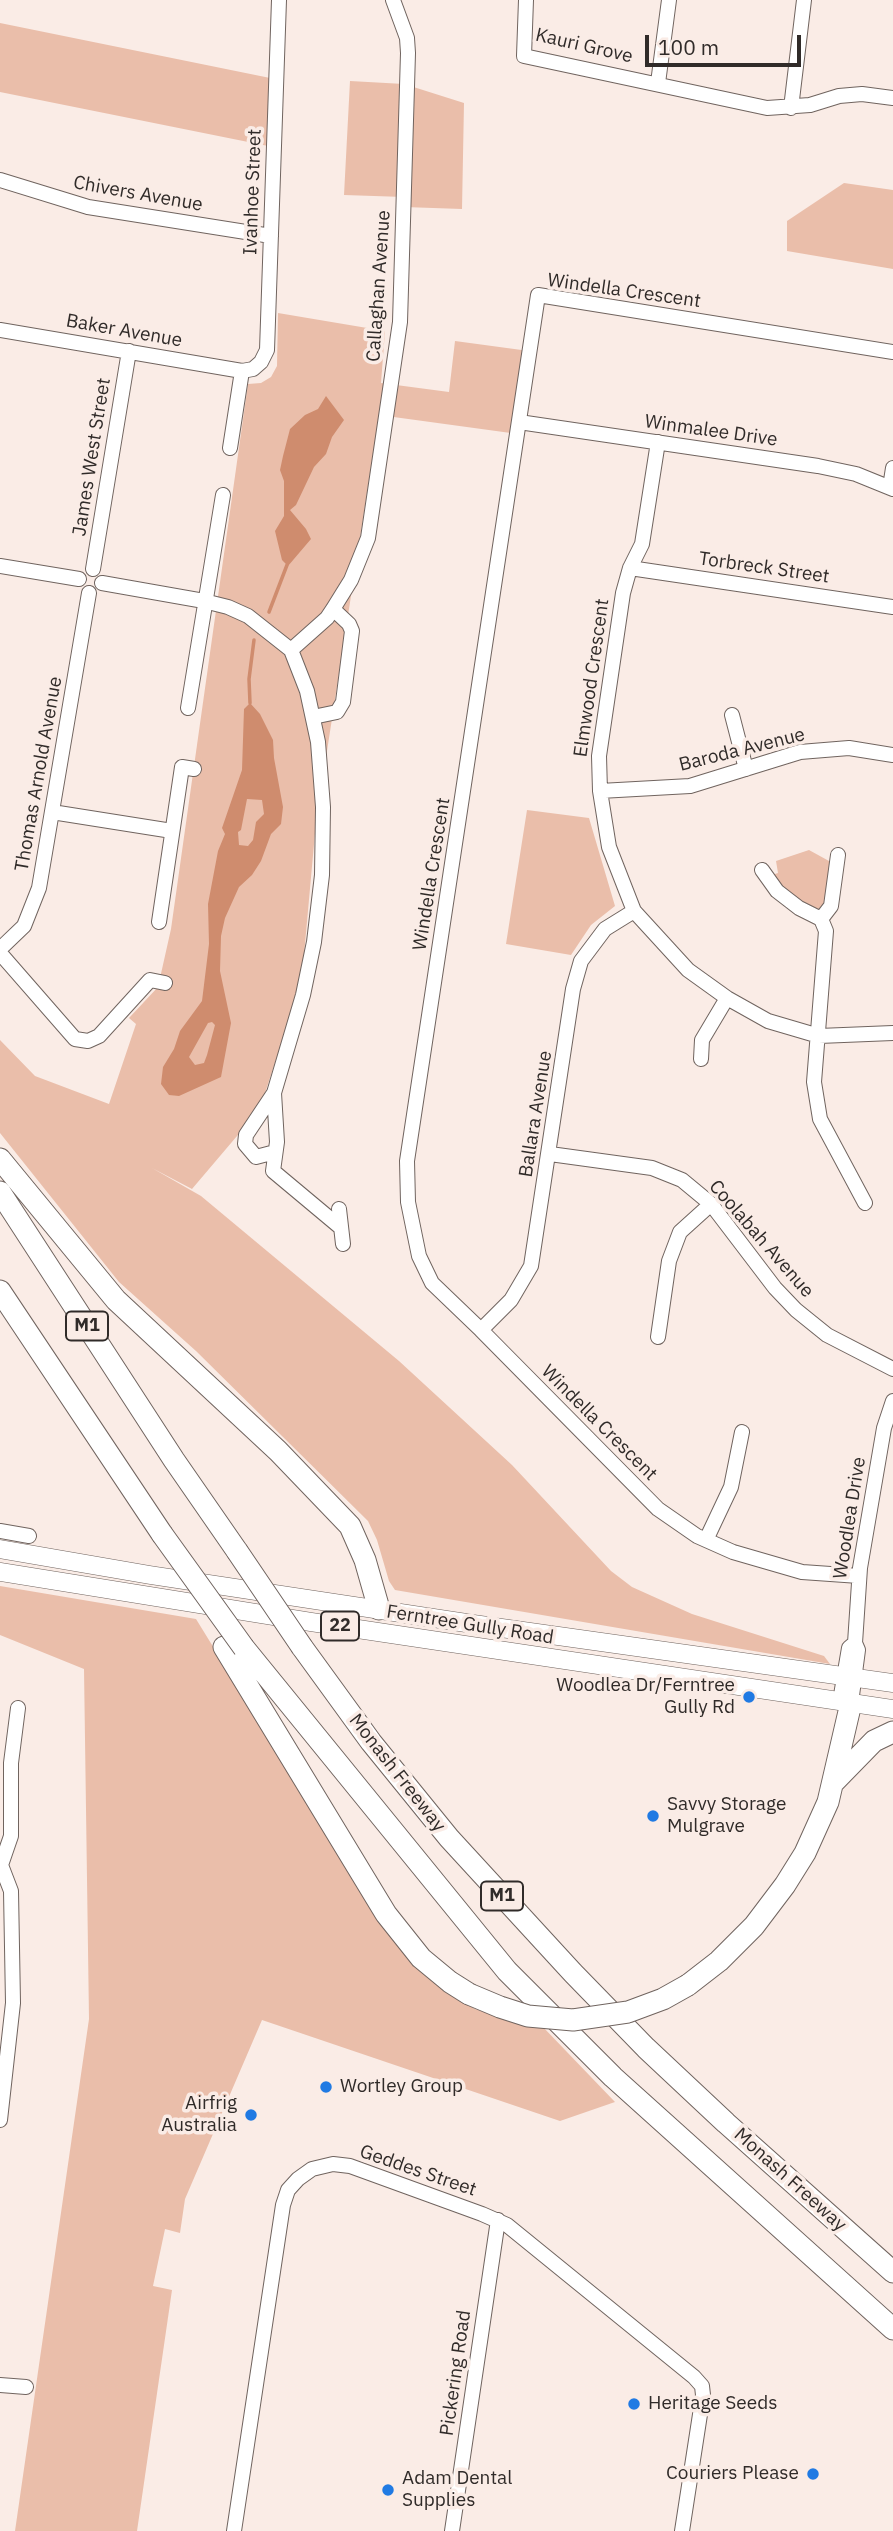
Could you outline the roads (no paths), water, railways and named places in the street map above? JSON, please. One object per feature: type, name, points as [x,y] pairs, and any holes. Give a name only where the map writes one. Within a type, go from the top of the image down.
[{"type":"highway","points":[[0,1159],[116,1300],[278,1451],[350,1526],[365,1560],[379,1609]]},
{"type":"highway","name":"Monash Freeway","points":[[0,1192],[174,1460],[302,1647],[371,1742],[449,1838],[572,1973],[646,2048],[893,2272]]},
{"type":"highway","name":"Monash Freeway","points":[[0,1291],[162,1534],[234,1648],[507,1971],[614,2077],[893,2329]]},
{"type":"highway","points":[[234,1648],[391,1922],[421,1958],[469,1994],[500,2007],[528,2016],[573,2020],[628,2012],[656,2002],[688,1985],[733,1948],[754,1926],[785,1885],[805,1853],[821,1819],[833,1783],[845,1702]]},
{"type":"highway","points":[[833,1783],[874,1741],[893,1732]]},
{"type":"main road","name":"Ferntree Gully Road","points":[[0,1549],[150,1575],[473,1624],[893,1684]]},
{"type":"main road","name":"Ferntree Gully Road","points":[[0,1572],[325,1624],[893,1709]]},
{"type":"street","name":"Ivanhoe Street","points":[[242,372],[253,369],[261,362],[267,350],[279,0]]},
{"type":"street","name":"Callaghan Avenue","points":[[291,650],[327,618],[351,580],[368,538],[400,322],[408,53],[407,38],[394,0]]},
{"type":"street","name":"Kauri Grove","points":[[526,0],[524,56],[767,107],[791,108],[839,96],[862,94],[893,98]]},
{"type":"street","points":[[658,83],[668,0]]},
{"type":"street","points":[[791,108],[804,0]]},
{"type":"street","name":"Chivers Avenue","points":[[0,180],[88,207],[271,236]]},
{"type":"street","name":"Windella Crescent","points":[[859,1576],[786,1569],[706,1540],[667,1517],[432,1283],[419,1256],[408,1202],[407,1160],[538,295],[893,352]]},
{"type":"street","name":"Baker Avenue","points":[[0,330],[242,372]]},
{"type":"street","name":"James West Street","points":[[93,569],[129,351]]},
{"type":"street","points":[[230,448],[242,372]]},
{"type":"street","name":"Winmalee Drive","points":[[519,422],[818,466],[856,474],[891,488]]},
{"type":"street","name":"Elmwood Crescent","points":[[658,442],[642,544],[622,593],[599,756],[600,791],[609,846],[634,911],[688,970],[727,998],[768,1021],[819,1036],[893,1033]]},
{"type":"street","points":[[891,488],[893,468]]},
{"type":"street","points":[[188,708],[223,495]]},
{"type":"street","points":[[0,566],[79,579]]},
{"type":"street","name":"Torbreck Street","points":[[630,568],[893,607]]},
{"type":"street","points":[[93,569],[101,574],[103,583],[98,591],[89,593],[80,587],[79,579],[84,571],[93,569]]},
{"type":"street","points":[[103,583],[204,601],[228,607],[248,617],[291,650],[307,691],[318,742],[323,807],[322,875],[314,942],[303,995],[274,1093],[246,1135],[245,1144],[256,1157],[340,1227]]},
{"type":"street","name":"Thomas Arnold Avenue","points":[[0,951],[24,926],[39,888],[89,593]]},
{"type":"street","points":[[313,717],[337,712],[343,702],[352,631],[349,624],[333,609]]},
{"type":"street","points":[[733,715],[746,769]]},
{"type":"street","name":"Baroda Avenue","points":[[600,791],[690,786],[800,752],[849,748],[893,755]]},
{"type":"street","points":[[159,922],[182,768],[194,769]]},
{"type":"street","points":[[52,812],[172,831]]},
{"type":"street","points":[[821,919],[831,906],[838,855]]},
{"type":"street","points":[[762,870],[777,891],[799,908],[821,919],[826,931],[814,1082],[820,1119],[865,1203]]},
{"type":"street","name":"Ballara Avenue","points":[[481,1330],[510,1300],[531,1266],[573,989],[581,961],[605,929],[634,911]]},
{"type":"street","points":[[0,951],[75,1039],[88,1041],[99,1036],[150,980],[165,983]]},
{"type":"street","points":[[701,1059],[702,1040],[727,998]]},
{"type":"street","points":[[273,1171],[277,1142],[274,1093]]},
{"type":"street","points":[[256,1157],[275,1152]]},
{"type":"street","name":"Coolabah Avenue","points":[[550,1154],[652,1168],[682,1180],[711,1204],[775,1288],[796,1310],[827,1335],[893,1369]]},
{"type":"street","points":[[658,1337],[669,1261],[680,1233],[711,1204]]},
{"type":"street","points":[[339,1209],[344,1244]]},
{"type":"street","name":"Woodlea Drive","points":[[845,1702],[849,1677],[858,1650],[855,1643],[859,1576],[884,1429],[893,1401]]},
{"type":"street","points":[[706,1540],[731,1487],[742,1432]]},
{"type":"street","points":[[0,1531],[29,1536]]},
{"type":"street","points":[[0,2120],[13,2003],[11,1891],[1,1865],[11,1836],[11,1763],[18,1708]]},
{"type":"street","name":"Geddes Street","points":[[234,2531],[283,2205],[288,2190],[298,2179],[312,2169],[333,2164],[350,2166],[498,2220],[519,2233],[694,2377],[702,2386],[703,2395],[682,2531]]},
{"type":"street","name":"Pickering Road","points":[[452,2531],[498,2220]]},
{"type":"street","points":[[0,2385],[26,2387]]},
{"type":"waterway","points":[[269,612],[287,565]]},
{"type":"waterway","points":[[250,703],[249,679],[254,640]]},
{"type":"place","name":"Woodlea Dr/Ferntree Gully Rd","points":[[749,1697]]},
{"type":"place","name":"Savvy Storage Mulgrave","points":[[653,1816]]},
{"type":"place","name":"Wortley Group","points":[[326,2087]]},
{"type":"place","name":"Airfrig Australia","points":[[251,2115]]},
{"type":"place","name":"Heritage Seeds","points":[[634,2404]]},
{"type":"place","name":"Couriers Please","points":[[813,2474]]},
{"type":"place","name":"Adam Dental Supplies","points":[[388,2490]]}]
